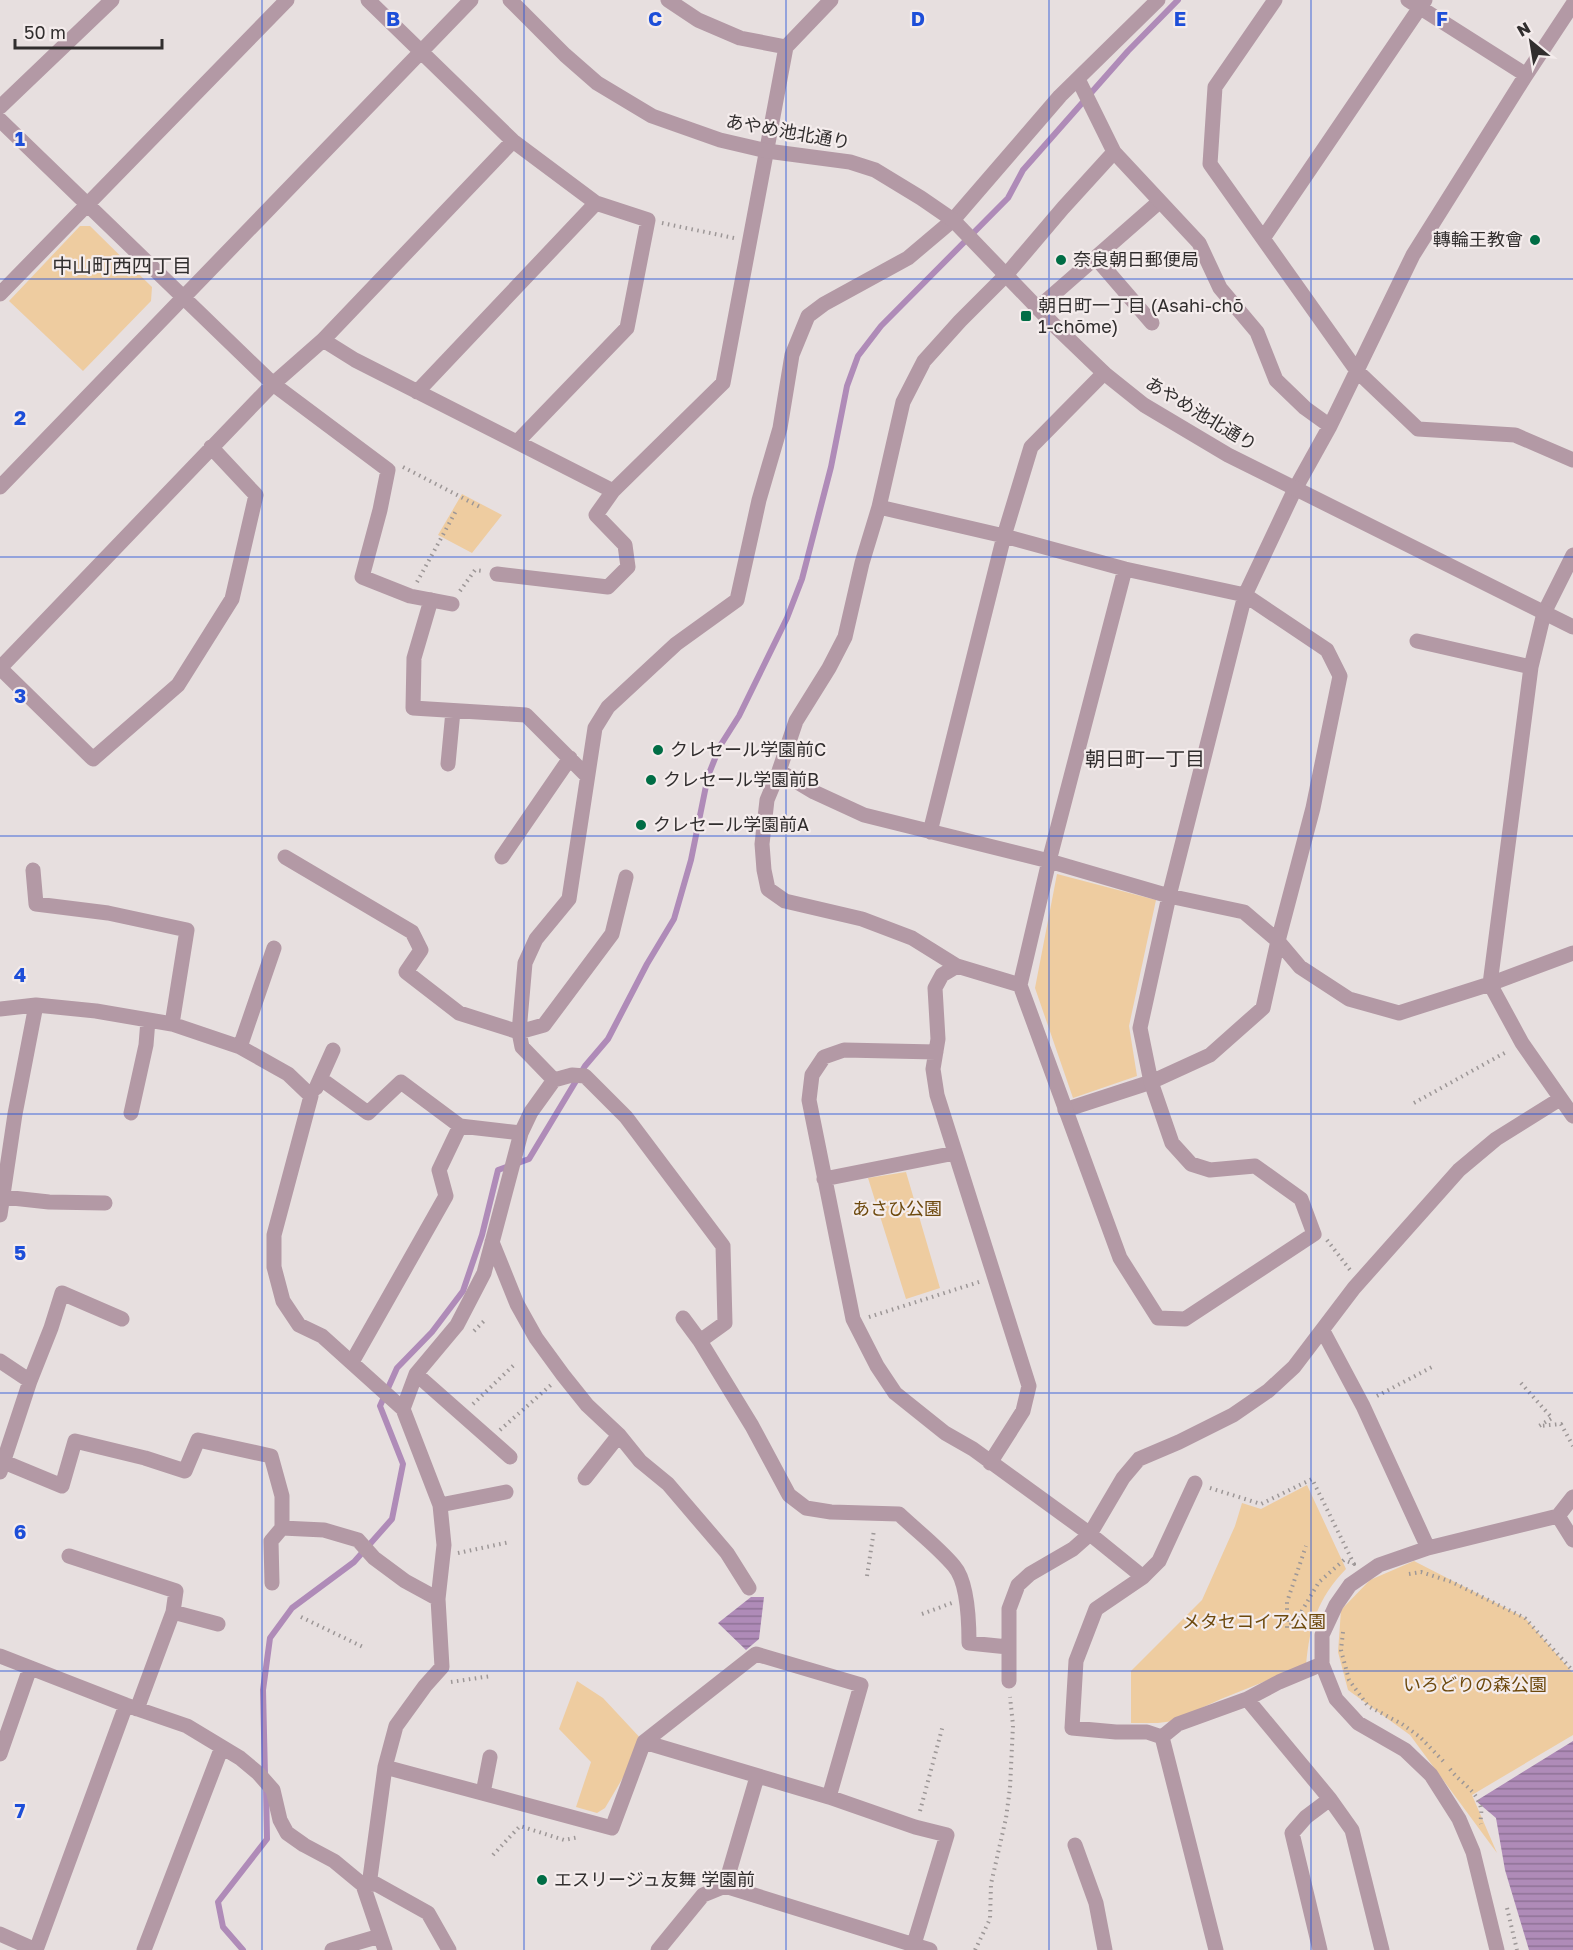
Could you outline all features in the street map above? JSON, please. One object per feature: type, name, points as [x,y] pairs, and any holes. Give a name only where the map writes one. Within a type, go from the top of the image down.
[{"type":"street","points":[[0,107],[112,0]]},
{"type":"street","points":[[0,294],[287,0]]},
{"type":"street","points":[[368,0],[513,141],[596,203],[648,220],[627,328],[518,441]]},
{"type":"street","points":[[0,487],[471,0]]},
{"type":"street","name":"あやめ池北通り","points":[[510,0],[565,55],[597,82],[652,117],[720,140],[767,151],[850,162],[874,170],[953,220],[1104,373],[1144,405],[1228,455],[1573,627]]},
{"type":"street","points":[[668,0],[698,20],[740,38],[786,47]]},
{"type":"street","points":[[497,574],[608,587],[628,567],[625,545],[596,515],[613,491],[723,382],[786,47],[831,0]]},
{"type":"street","points":[[554,1080],[522,1047],[519,1032],[525,963],[536,939],[569,899],[595,728],[608,706],[676,644],[737,600],[759,500],[780,428],[792,355],[808,316],[824,304],[908,258],[953,220],[1078,79],[1158,0]]},
{"type":"street","points":[[1275,0],[1215,87],[1210,164],[1357,371],[1418,429],[1515,435],[1573,460]]},
{"type":"street","points":[[1264,237],[1417,3],[1526,75]]},
{"type":"street","points":[[1125,569],[1049,861],[1020,985],[1120,1258],[1158,1318],[1185,1319],[1314,1234],[1301,1199],[1256,1166],[1210,1170],[1191,1164],[1172,1143],[1151,1082],[1140,1028],[1169,896],[1245,595],[1295,489],[1330,426],[1413,255],[1573,4]]},
{"type":"street","points":[[1078,79],[1114,152],[1199,243],[1220,288],[1257,332],[1276,380],[1305,408],[1330,426]]},
{"type":"street","points":[[0,120],[273,384],[388,470],[362,577],[410,596],[452,604]]},
{"type":"street","points":[[211,447],[256,495],[232,599],[178,685],[93,759],[0,668],[211,447],[273,384],[323,340],[513,141]]},
{"type":"street","points":[[1020,985],[957,966],[912,938],[862,919],[785,901],[768,889],[762,844],[767,800],[796,721],[845,637],[862,563],[879,507],[903,402],[924,361],[1006,275],[1114,152]]},
{"type":"street","points":[[1038,308],[1159,202]]},
{"type":"street","points":[[417,392],[596,203]]},
{"type":"street","points":[[1096,258],[1152,323]]},
{"type":"street","points":[[323,340],[355,360],[613,491]]},
{"type":"street","points":[[930,832],[1004,536],[1031,447],[1104,373]]},
{"type":"street","points":[[879,507],[1004,536],[1125,569],[1245,595],[1328,650],[1340,676],[1313,808],[1263,1008],[1210,1055],[1151,1082],[1065,1110]]},
{"type":"street","points":[[1573,555],[1544,613],[1531,667],[1490,984],[1522,1043],[1573,1116]]},
{"type":"street","points":[[431,600],[414,658],[412,708],[526,715],[587,776]]},
{"type":"street","points":[[1417,641],[1531,667]]},
{"type":"street","points":[[448,764],[453,711]]},
{"type":"street","points":[[502,857],[570,758]]},
{"type":"street","points":[[779,771],[813,792],[864,815],[1049,861],[1169,896],[1244,912],[1278,941],[1300,967],[1349,999],[1399,1013],[1490,984],[1573,953]]},
{"type":"street","points":[[285,857],[412,932],[421,950],[406,972],[459,1013],[519,1032],[544,1025],[612,934],[626,877]]},
{"type":"street","points":[[33,870],[36,904],[108,913],[187,930],[172,1024]]},
{"type":"street","points":[[240,1047],[274,948]]},
{"type":"street","points":[[957,966],[942,975],[935,988],[938,1039],[933,1069],[937,1095],[1029,1386],[1023,1412],[990,1463]]},
{"type":"street","points":[[0,1009],[36,1005],[96,1011],[172,1024],[240,1047],[288,1074],[311,1096]]},
{"type":"street","points":[[0,1215],[15,1114],[36,1005]]},
{"type":"street","points":[[132,1113],[146,1045],[148,1020]]},
{"type":"street","points":[[333,1050],[311,1096],[274,1235],[274,1267],[283,1301],[299,1325],[322,1336],[403,1409],[440,1505],[444,1545],[438,1599],[442,1667],[396,1726],[385,1767],[369,1878],[363,1885]]},
{"type":"street","points":[[936,1052],[844,1050],[824,1057],[812,1075],[809,1100],[854,1322],[877,1366],[895,1393],[945,1433],[973,1449],[1090,1534],[1143,1577]]},
{"type":"street","points":[[403,1409],[416,1374],[457,1325],[484,1273],[521,1134],[531,1112],[554,1080],[573,1075],[585,1076],[626,1117],[723,1246],[725,1323],[700,1341]]},
{"type":"street","points":[[321,1079],[368,1113],[400,1082],[460,1126],[521,1134]]},
{"type":"street","points":[[1009,1681],[1009,1609],[1018,1585],[1030,1574],[1072,1549],[1090,1534],[1123,1478],[1139,1459],[1233,1415],[1268,1391],[1294,1367],[1354,1288],[1459,1170],[1496,1139],[1560,1099]]},
{"type":"street","points":[[352,1362],[446,1196],[439,1170],[460,1126]]},
{"type":"street","points":[[824,1179],[955,1153]]},
{"type":"street","points":[[3,1197],[50,1202],[105,1203]]},
{"type":"street","points":[[492,1242],[517,1304],[536,1338],[563,1375],[587,1405],[619,1435],[640,1461],[668,1484],[727,1553],[749,1588]]},
{"type":"street","points":[[122,1319],[62,1293],[2,1467],[62,1486],[75,1441],[145,1458],[184,1471],[198,1440],[271,1456],[282,1496],[282,1528],[271,1541],[272,1583]]},
{"type":"street","points":[[683,1318],[700,1341],[752,1426],[789,1495],[806,1509],[899,1514],[956,1567],[966,1598],[969,1643],[1008,1647]]},
{"type":"street","points":[[1323,1331],[1362,1404],[1428,1548]]},
{"type":"street","points":[[0,1361],[30,1381]]},
{"type":"street","points":[[416,1374],[510,1457]]},
{"type":"street","points":[[585,1478],[619,1435]]},
{"type":"street","points":[[1162,1737],[1147,1732],[1072,1728],[1076,1661],[1096,1609],[1143,1577],[1159,1562],[1195,1483]]},
{"type":"street","points":[[440,1505],[506,1492]]},
{"type":"street","points":[[1497,1950],[1473,1852],[1459,1819],[1431,1775],[1405,1750],[1358,1723],[1336,1699],[1322,1664],[1322,1635],[1336,1605],[1350,1585],[1379,1565],[1428,1548],[1558,1516],[1573,1497]]},
{"type":"street","points":[[1558,1516],[1573,1540]]},
{"type":"street","points":[[282,1528],[324,1530],[358,1540],[374,1558],[405,1581],[438,1599]]},
{"type":"street","points":[[0,1934],[36,1950],[131,1707],[173,1612],[176,1591],[69,1556]]},
{"type":"street","points":[[173,1612],[218,1624]]},
{"type":"street","points":[[385,1767],[612,1828],[644,1742],[756,1654],[861,1685],[829,1797]]},
{"type":"street","points":[[0,1656],[131,1707],[187,1726],[222,1747],[258,1773],[273,1790],[280,1820],[288,1833],[334,1862],[363,1885],[382,1943],[332,1950]]},
{"type":"street","points":[[1162,1737],[1178,1724],[1247,1699],[1279,1682],[1322,1664]]},
{"type":"street","points":[[0,1754],[30,1668]]},
{"type":"street","points":[[1247,1699],[1330,1799],[1352,1830],[1382,1950]]},
{"type":"street","points":[[1162,1737],[1216,1950]]},
{"type":"street","points":[[644,1742],[947,1835],[914,1944]]},
{"type":"street","points":[[144,1950],[222,1747]]},
{"type":"street","points":[[483,1793],[490,1757]]},
{"type":"street","points":[[725,1886],[757,1776]]},
{"type":"street","points":[[1320,1950],[1292,1833],[1306,1816],[1330,1799]]},
{"type":"street","points":[[1075,1845],[1096,1903],[1105,1950]]},
{"type":"street","points":[[363,1885],[376,1884],[428,1913],[450,1950]]},
{"type":"street","points":[[657,1950],[703,1894],[725,1886],[930,1950]]},
{"type":"path","points":[[648,220],[750,242]]},
{"type":"path","points":[[371,457],[384,457],[482,508]]},
{"type":"path","points":[[410,596],[456,512]]},
{"type":"path","points":[[452,604],[475,570],[497,574]]},
{"type":"path","points":[[1414,1103],[1522,1043]]},
{"type":"path","points":[[1322,1233],[1354,1275]]},
{"type":"path","points":[[854,1322],[995,1277]]},
{"type":"path","points":[[463,1415],[516,1363]]},
{"type":"path","points":[[1362,1404],[1432,1367]]},
{"type":"path","points":[[490,1439],[563,1375]]},
{"type":"path","points":[[1521,1383],[1552,1418],[1539,1426],[1561,1424],[1573,1446]]},
{"type":"path","points":[[1195,1483],[1261,1504],[1312,1479],[1354,1564],[1344,1560],[1319,1582],[1297,1619],[1287,1628],[1287,1602],[1306,1546]]},
{"type":"path","points":[[867,1576],[877,1514]]},
{"type":"path","points":[[443,1556],[510,1542]]},
{"type":"path","points":[[1398,1578],[1421,1572],[1452,1582],[1525,1618],[1573,1671]]},
{"type":"path","points":[[922,1614],[966,1598]]},
{"type":"path","points":[[301,1617],[363,1647]]},
{"type":"path","points":[[1343,1630],[1341,1650],[1349,1680],[1368,1706],[1402,1724],[1420,1737],[1441,1757],[1458,1780],[1471,1787],[1481,1810],[1480,1820],[1484,1831]]},
{"type":"path","points":[[425,1686],[491,1676]]},
{"type":"path","points":[[975,1950],[990,1919],[991,1884],[1006,1818],[1010,1788],[1013,1725],[1009,1681]]},
{"type":"path","points":[[915,1827],[943,1725]]},
{"type":"path","points":[[493,1855],[520,1826],[564,1840],[581,1837],[585,1821]]},
{"type":"path","points":[[1505,1904],[1517,1950]]},
{"type":"green space","points":[[80,226],[90,226],[152,287],[151,301],[83,371],[9,301]]},
{"type":"green space","points":[[462,494],[502,515],[472,553],[438,535]]},
{"type":"green space","points":[[1057,874],[1156,900],[1129,1026],[1137,1076],[1073,1098],[1035,988]]},
{"type":"green space","name":"あさひ公園","points":[[906,1172],[940,1288],[906,1299],[868,1178]]},
{"type":"green space","name":"メタセコイア公園","points":[[1307,1485],[1346,1569],[1328,1591],[1317,1613],[1310,1637],[1306,1665],[1173,1721],[1131,1723],[1131,1671],[1202,1600],[1235,1526],[1242,1503],[1261,1509]]},
{"type":"green space","name":"いろどりの森公園","points":[[1414,1561],[1525,1618],[1573,1673],[1573,1735],[1472,1795],[1497,1853],[1410,1735],[1348,1690],[1338,1652],[1341,1610],[1370,1580]]},
{"type":"green space","points":[[577,1681],[603,1698],[644,1742],[605,1808],[597,1813],[576,1807],[591,1762],[559,1729]]},
{"type":"shaded area","points":[[751,1597],[764,1597],[759,1639],[746,1650],[718,1623]]},
{"type":"shaded area","points":[[1573,1741],[1573,1950],[1529,1950],[1505,1870],[1496,1818],[1476,1801]]},
{"type":"waterway","points":[[265,1776],[263,1690],[270,1638],[292,1608],[354,1562],[392,1519],[403,1464],[380,1406],[397,1368],[432,1332],[463,1291],[482,1235],[498,1170],[529,1159],[585,1066],[608,1039],[647,964],[674,919],[691,860],[708,776],[720,746],[739,716],[787,618],[802,579],[831,467],[847,386],[858,356],[881,326],[1008,198],[1023,170],[1128,51],[1178,0]]},
{"type":"waterway","points":[[243,1950],[223,1927],[218,1902],[267,1839],[266,1786]]},
{"type":"place","name":"轉輪王教會","points":[[1535,240]]},
{"type":"place","name":"奈良朝日郵便局","points":[[1061,260]]},
{"type":"place","name":"朝日町一丁目 (Asahi-chō 1-chōme)","points":[[1026,316]]},
{"type":"place","name":"クレセール学園前C","points":[[658,750]]},
{"type":"place","name":"クレセール学園前B","points":[[651,780]]},
{"type":"place","name":"クレセール学園前A","points":[[641,825]]},
{"type":"place","name":"エスリージュ友舞 学園前","points":[[542,1880]]},
{"type":"district","name":"中山町西四丁目","points":[[122,266]]},
{"type":"district","name":"朝日町一丁目","points":[[1145,759]]}]
